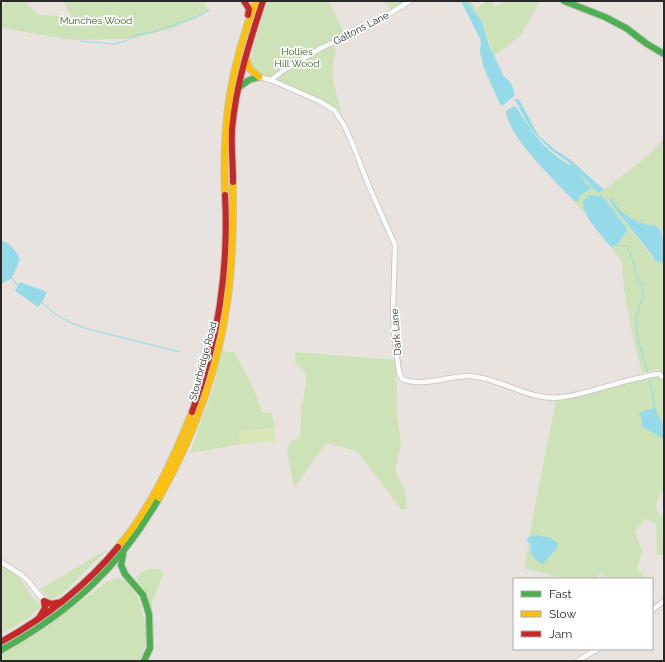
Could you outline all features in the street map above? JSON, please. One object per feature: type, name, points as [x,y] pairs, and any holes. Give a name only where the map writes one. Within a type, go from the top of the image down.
[{"type":"main road","points":[[244,1],[249,9],[248,22]]},
{"type":"main road","name":"Stourbridge Road","points":[[1,642],[63,602],[102,566],[118,547],[144,510],[171,461],[186,427],[203,379],[218,312],[225,247],[224,150],[228,100],[235,64],[256,1]]},
{"type":"main road","name":"Stourbridge Road","points":[[1,650],[42,627],[86,591],[106,571],[141,528],[176,467],[195,426],[210,384],[219,350],[228,302],[232,267],[232,125],[246,53],[263,1]]},
{"type":"main road","points":[[564,1],[605,17],[626,28],[647,44],[664,54]]},
{"type":"main road","points":[[246,53],[249,68],[259,77]]},
{"type":"main road","points":[[238,88],[249,80],[259,77]]},
{"type":"main road","points":[[124,550],[121,566],[125,574],[143,595],[149,614],[150,648],[144,661]]},
{"type":"main road","points":[[106,571],[114,569],[125,574]]},
{"type":"main road","points":[[44,601],[51,604],[63,602]]},
{"type":"main road","points":[[37,620],[45,608],[44,601]]},
{"type":"street","name":"Galtons Lane","points":[[271,80],[284,70],[322,48],[366,28],[410,1]]},
{"type":"street","name":"Dark Lane","points":[[259,77],[271,80],[319,101],[334,110],[344,125],[395,245],[393,310],[394,335],[402,379],[413,382],[470,376],[488,378],[538,396],[561,397],[653,375],[659,374],[664,377]]},
{"type":"street","points":[[1,562],[23,576],[44,601]]},
{"type":"street","points":[[653,609],[664,601]]},
{"type":"street","points":[[577,661],[596,650]]},
{"type":"green space","name":"Munches Wood","points":[[7,1],[26,1],[37,15],[72,17],[63,1],[203,1],[209,11],[173,28],[131,39],[72,40],[1,28],[1,9]]},
{"type":"green space","name":"Hollies Hill Wood","points":[[268,1],[329,1],[345,34],[330,41],[336,51],[333,67],[333,82],[342,112],[299,89],[253,72],[252,57],[259,27]]},
{"type":"green space","points":[[385,1],[406,1],[391,10]]},
{"type":"green space","points":[[467,1],[471,1],[476,8],[488,1],[492,1],[495,7],[506,1],[540,1],[520,36],[494,56],[482,22]]},
{"type":"green space","points":[[664,138],[664,236],[659,227],[656,225],[642,224],[628,217],[618,208],[612,198],[617,211],[655,261],[664,263],[664,374],[657,369],[642,373],[631,328],[624,289],[622,262],[611,247],[616,245],[628,230],[605,199],[583,205],[586,215],[574,201],[578,201],[581,195],[590,190],[579,175],[580,173],[592,188],[600,193],[649,155]]},
{"type":"green space","points":[[222,351],[235,353],[255,392],[262,412],[272,413],[274,428],[239,431],[240,444],[190,453],[213,389]]},
{"type":"green space","points":[[295,352],[396,360],[397,413],[401,446],[395,469],[405,491],[407,508],[402,510],[357,451],[326,443],[294,488],[287,451],[291,442],[300,437],[301,401],[303,402],[306,382],[305,372],[295,363]]},
{"type":"green space","points":[[659,376],[664,380],[664,426],[658,415],[652,409],[643,411],[641,426],[664,439],[664,489],[660,494],[655,509],[664,518],[664,556],[657,554],[656,523],[644,519],[635,531],[642,551],[637,570],[647,578],[608,578],[600,573],[598,578],[562,578],[524,568],[529,542],[531,555],[534,560],[547,560],[554,552],[535,535],[529,537],[556,401]]},
{"type":"green space","points":[[274,428],[275,441],[240,444],[239,431]]},
{"type":"green space","points":[[106,550],[62,594],[51,600],[40,589]]},
{"type":"green space","points":[[1,564],[18,576],[33,598],[42,605],[29,618],[1,634]]},
{"type":"green space","points":[[158,569],[164,572],[152,602],[152,613],[146,594],[136,577],[145,570]]},
{"type":"green space","points":[[116,578],[124,579],[138,597],[146,625],[147,643],[139,661],[1,661],[1,653],[37,634],[108,581]]},
{"type":"water","points":[[461,1],[467,1],[482,22],[489,45],[503,75],[511,83],[515,95],[502,106],[484,68],[480,52],[481,41]]},
{"type":"water","points":[[516,98],[520,101],[538,135],[554,149],[572,161],[604,190],[599,193],[592,188],[580,174],[591,189],[581,195],[578,201],[574,201],[556,183],[524,146],[509,122],[506,111],[514,106],[517,108],[528,126],[540,141],[553,154],[571,166],[571,164],[548,147],[538,137],[520,110],[515,99]]},
{"type":"water","points":[[589,195],[598,196],[605,199],[628,230],[616,245],[611,247],[584,210],[584,199]]},
{"type":"water","points":[[612,198],[624,214],[647,225],[656,225],[659,228],[663,242],[664,263],[655,261],[652,255],[617,211],[609,199]]},
{"type":"water","points":[[1,241],[10,245],[20,259],[12,278],[1,284]]},
{"type":"water","points":[[20,282],[47,292],[38,307],[15,291]]},
{"type":"water","points":[[656,408],[664,426],[664,439],[641,426],[642,420],[639,414],[643,411]]},
{"type":"water","points":[[535,535],[551,538],[557,542],[558,547],[543,564],[533,557],[531,554],[530,545],[526,540]]},
{"type":"waterway","points":[[80,41],[113,44],[126,41],[133,36],[156,31],[195,18],[210,10]]},
{"type":"waterway","points":[[600,193],[601,197]]},
{"type":"waterway","points":[[616,245],[627,246],[633,260],[637,277],[642,286],[643,296],[636,316],[637,335],[648,374]]},
{"type":"waterway","points":[[12,278],[18,286]]},
{"type":"waterway","points":[[42,302],[50,310],[78,326],[180,352]]},
{"type":"waterway","points":[[649,378],[654,409]]},
{"type":"traffic: fast","points":[[564,1],[605,17],[626,28],[647,44],[664,54]]},
{"type":"traffic: fast","points":[[238,88],[249,80],[259,77]]},
{"type":"traffic: fast","points":[[1,650],[26,636],[49,620],[71,604],[91,586],[128,545],[144,523],[159,498]]},
{"type":"traffic: fast","points":[[123,555],[121,565],[125,574]]},
{"type":"traffic: fast","points":[[125,574],[143,595],[149,614],[150,648],[144,661]]},
{"type":"traffic: slow","points":[[225,195],[225,144],[230,96],[240,50],[256,1]]},
{"type":"traffic: slow","points":[[246,58],[249,68],[259,77]]},
{"type":"traffic: slow","points":[[159,498],[194,426],[218,349],[224,323],[230,282],[233,182]]},
{"type":"traffic: slow","points":[[118,547],[130,532],[151,500],[169,466],[192,412]]},
{"type":"traffic: jam","points":[[244,1],[249,9],[248,15]]},
{"type":"traffic: jam","points":[[233,182],[232,129],[234,113],[248,48],[263,1]]},
{"type":"traffic: jam","points":[[192,412],[209,360],[220,305],[225,250],[225,195]]},
{"type":"traffic: jam","points":[[1,642],[34,622],[64,600],[92,575],[118,547]]},
{"type":"traffic: jam","points":[[39,618],[45,608],[44,601],[51,604],[62,602]]}]
